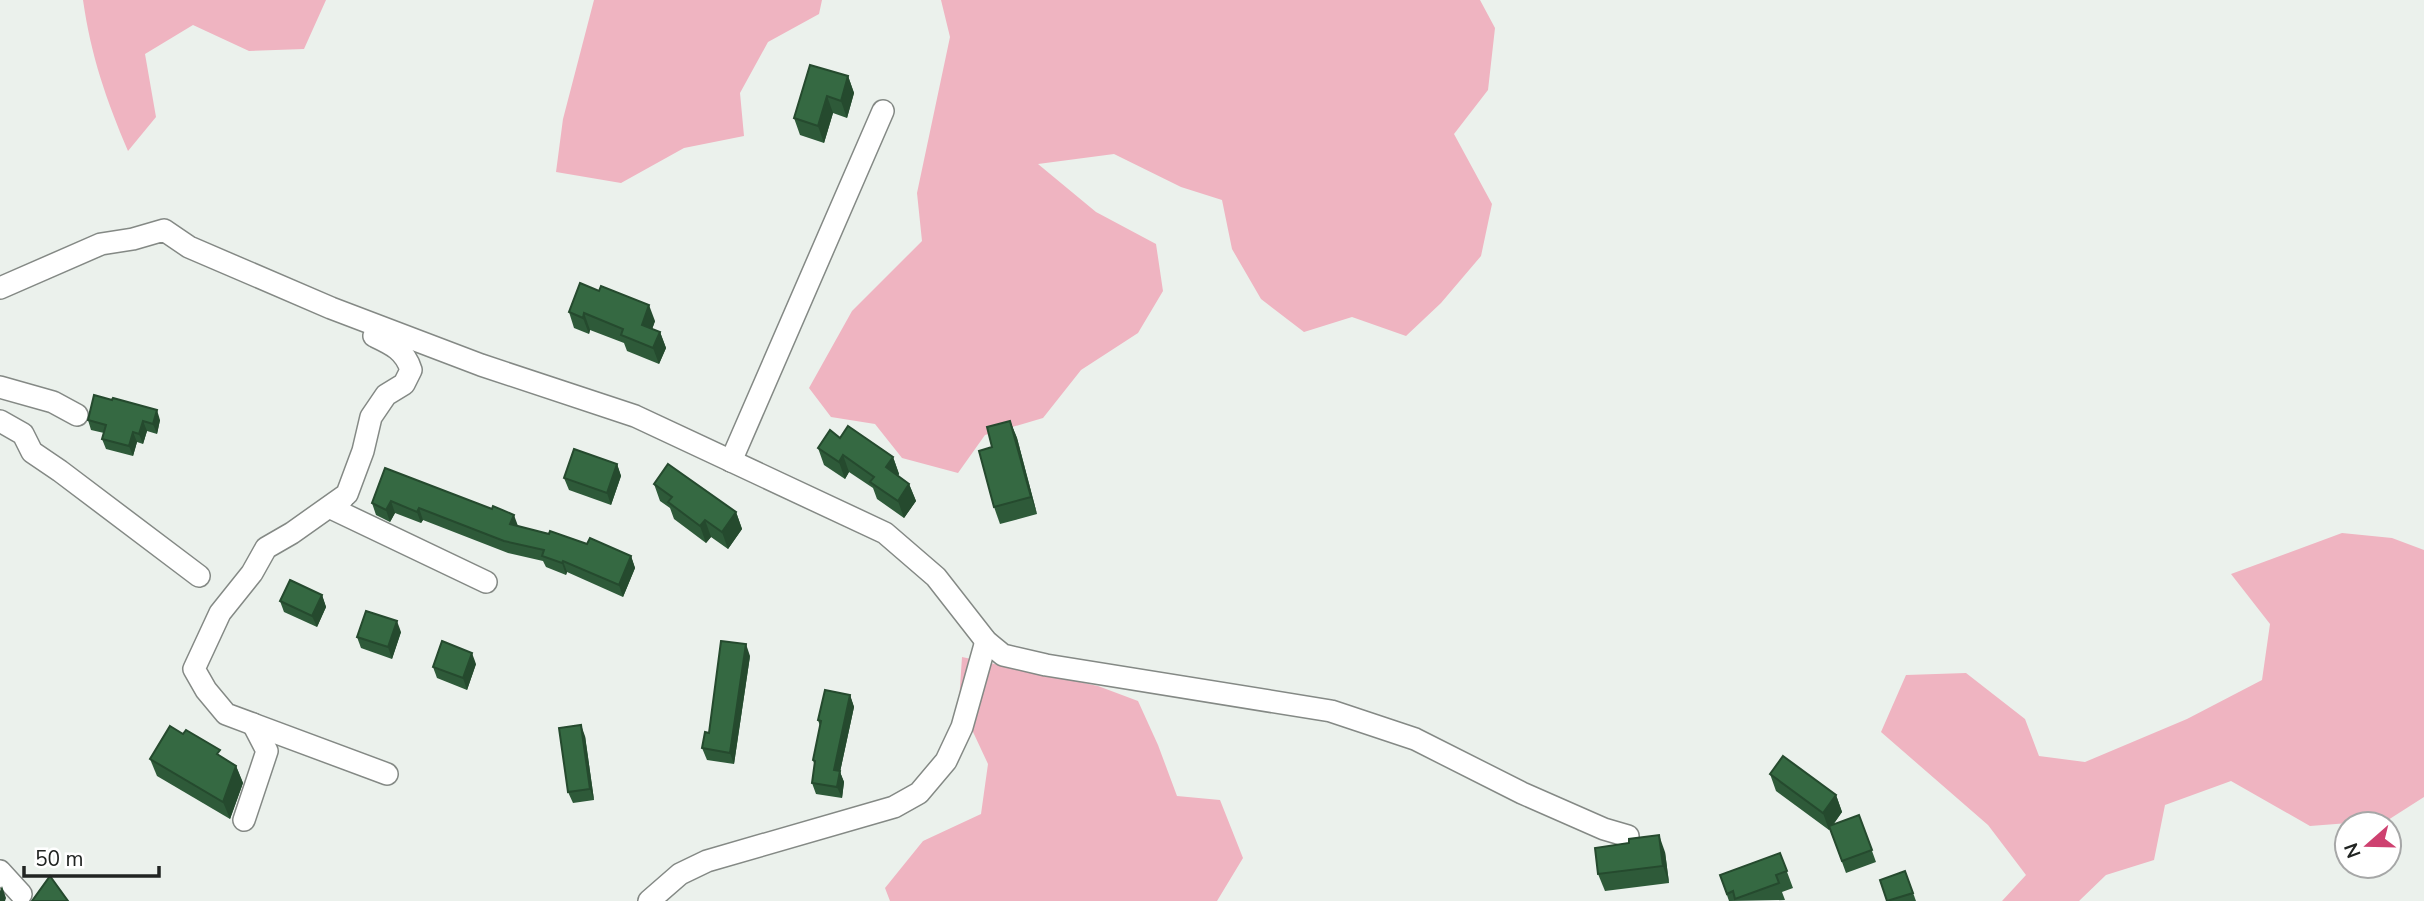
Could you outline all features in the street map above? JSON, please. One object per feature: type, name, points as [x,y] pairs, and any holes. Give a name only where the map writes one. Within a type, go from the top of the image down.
[{"type":"street","points":[[731,461],[883,111]]},
{"type":"street","points":[[0,288],[101,244],[164,230],[189,247],[331,308],[481,365],[635,416],[885,533],[936,577],[986,641],[1003,655],[1046,665],[1331,711],[1415,739],[1522,793],[1604,829],[1628,836]]},
{"type":"street","points":[[331,308],[367,332],[398,348],[408,360],[411,370],[404,384],[386,395],[371,417],[363,451],[347,494],[332,509],[486,582]]},
{"type":"street","points":[[0,387],[52,402],[77,415]]},
{"type":"street","points":[[0,421],[23,434],[32,452],[199,576]]},
{"type":"street","points":[[347,494],[266,548],[252,573],[220,613],[194,669],[206,690],[226,714],[387,774]]},
{"type":"street","points":[[649,901],[680,874],[706,861],[894,807],[919,793],[946,761],[962,727],[986,641]]},
{"type":"street","points":[[244,820],[267,751],[253,724]]},
{"type":"street","points":[[0,871],[21,894]]},
{"type":"shaded area","points":[[83,0],[326,0],[304,49],[249,51],[193,25],[145,54],[156,117],[128,151],[100,77]]},
{"type":"shaded area","points":[[594,0],[822,0],[819,14],[768,42],[740,93],[744,136],[684,148],[621,183],[556,172],[563,119]]},
{"type":"shaded area","points":[[941,0],[1480,0],[1495,28],[1488,90],[1454,134],[1492,204],[1481,256],[1441,303],[1406,336],[1352,317],[1304,332],[1261,299],[1232,249],[1222,200],[1181,187],[1114,154],[1038,164],[1096,212],[1156,244],[1163,291],[1138,333],[1081,370],[1043,418],[985,435],[958,473],[902,458],[875,424],[831,417],[809,388],[852,311],[922,241],[917,193],[950,37]]},
{"type":"shaded area","points":[[2342,533],[2392,538],[2424,550],[2424,797],[2403,810],[2333,810],[2333,824],[2310,826],[2231,781],[2165,805],[2154,860],[2106,875],[2079,901],[2002,901],[2026,875],[1988,825],[1881,732],[1906,675],[1966,673],[2025,719],[2039,756],[2085,762],[2187,719],[2262,680],[2270,624],[2231,574]]},
{"type":"shaded area","points":[[962,657],[1098,686],[1138,701],[1177,796],[1220,800],[1243,858],[1217,901],[890,901],[885,888],[923,841],[981,814],[988,764],[959,702]]},
{"type":"building","points":[[810,65],[848,76],[841,101],[827,96],[818,126],[794,118]]},
{"type":"building","points":[[580,283],[599,291],[601,286],[649,305],[642,325],[660,332],[653,348],[621,335],[623,329],[584,313],[583,318],[569,312]]},
{"type":"building","points":[[94,395],[157,410],[153,424],[143,421],[139,434],[133,432],[129,446],[102,439],[106,425],[88,420]]},
{"type":"building","points":[[1010,421],[1031,497],[994,507],[979,451],[992,447],[987,427]]},
{"type":"building","points":[[848,426],[893,457],[886,467],[909,484],[898,501],[870,482],[874,477],[843,455],[839,462],[818,448],[830,430],[840,438]]},
{"type":"building","points":[[574,449],[617,464],[607,493],[564,478]]},
{"type":"building","points":[[668,464],[736,512],[722,532],[705,520],[700,526],[668,502],[672,497],[654,484]]},
{"type":"building","points":[[385,468],[514,515],[510,524],[549,534],[550,531],[587,544],[590,538],[631,556],[619,585],[563,561],[562,563],[542,556],[544,550],[504,541],[419,508],[417,512],[391,501],[386,510],[372,503]]},
{"type":"building","points":[[290,580],[322,595],[312,616],[280,601]]},
{"type":"building","points":[[366,611],[397,621],[388,647],[357,637]]},
{"type":"building","points":[[442,641],[472,653],[463,678],[433,667]]},
{"type":"building","points":[[721,641],[746,644],[730,753],[702,748],[705,732],[709,733]]},
{"type":"building","points":[[825,690],[850,695],[834,770],[840,771],[837,787],[812,783],[813,760],[821,721],[818,720]]},
{"type":"building","points":[[581,725],[590,789],[568,792],[559,728]]},
{"type":"building","points":[[170,726],[183,734],[186,730],[220,750],[217,754],[236,766],[223,802],[150,759]]},
{"type":"building","points":[[1783,756],[1836,795],[1823,813],[1770,774]]},
{"type":"building","points":[[1859,815],[1872,850],[1842,861],[1829,826]]},
{"type":"building","points":[[1659,835],[1663,866],[1598,874],[1595,848]]},
{"type":"building","points":[[1780,853],[1787,871],[1776,875],[1779,883],[1735,899],[1733,891],[1727,894],[1720,875]]},
{"type":"building","points":[[1905,871],[1913,893],[1887,901],[1880,880]]},
{"type":"building","points":[[50,876],[68,901],[32,901]]}]
